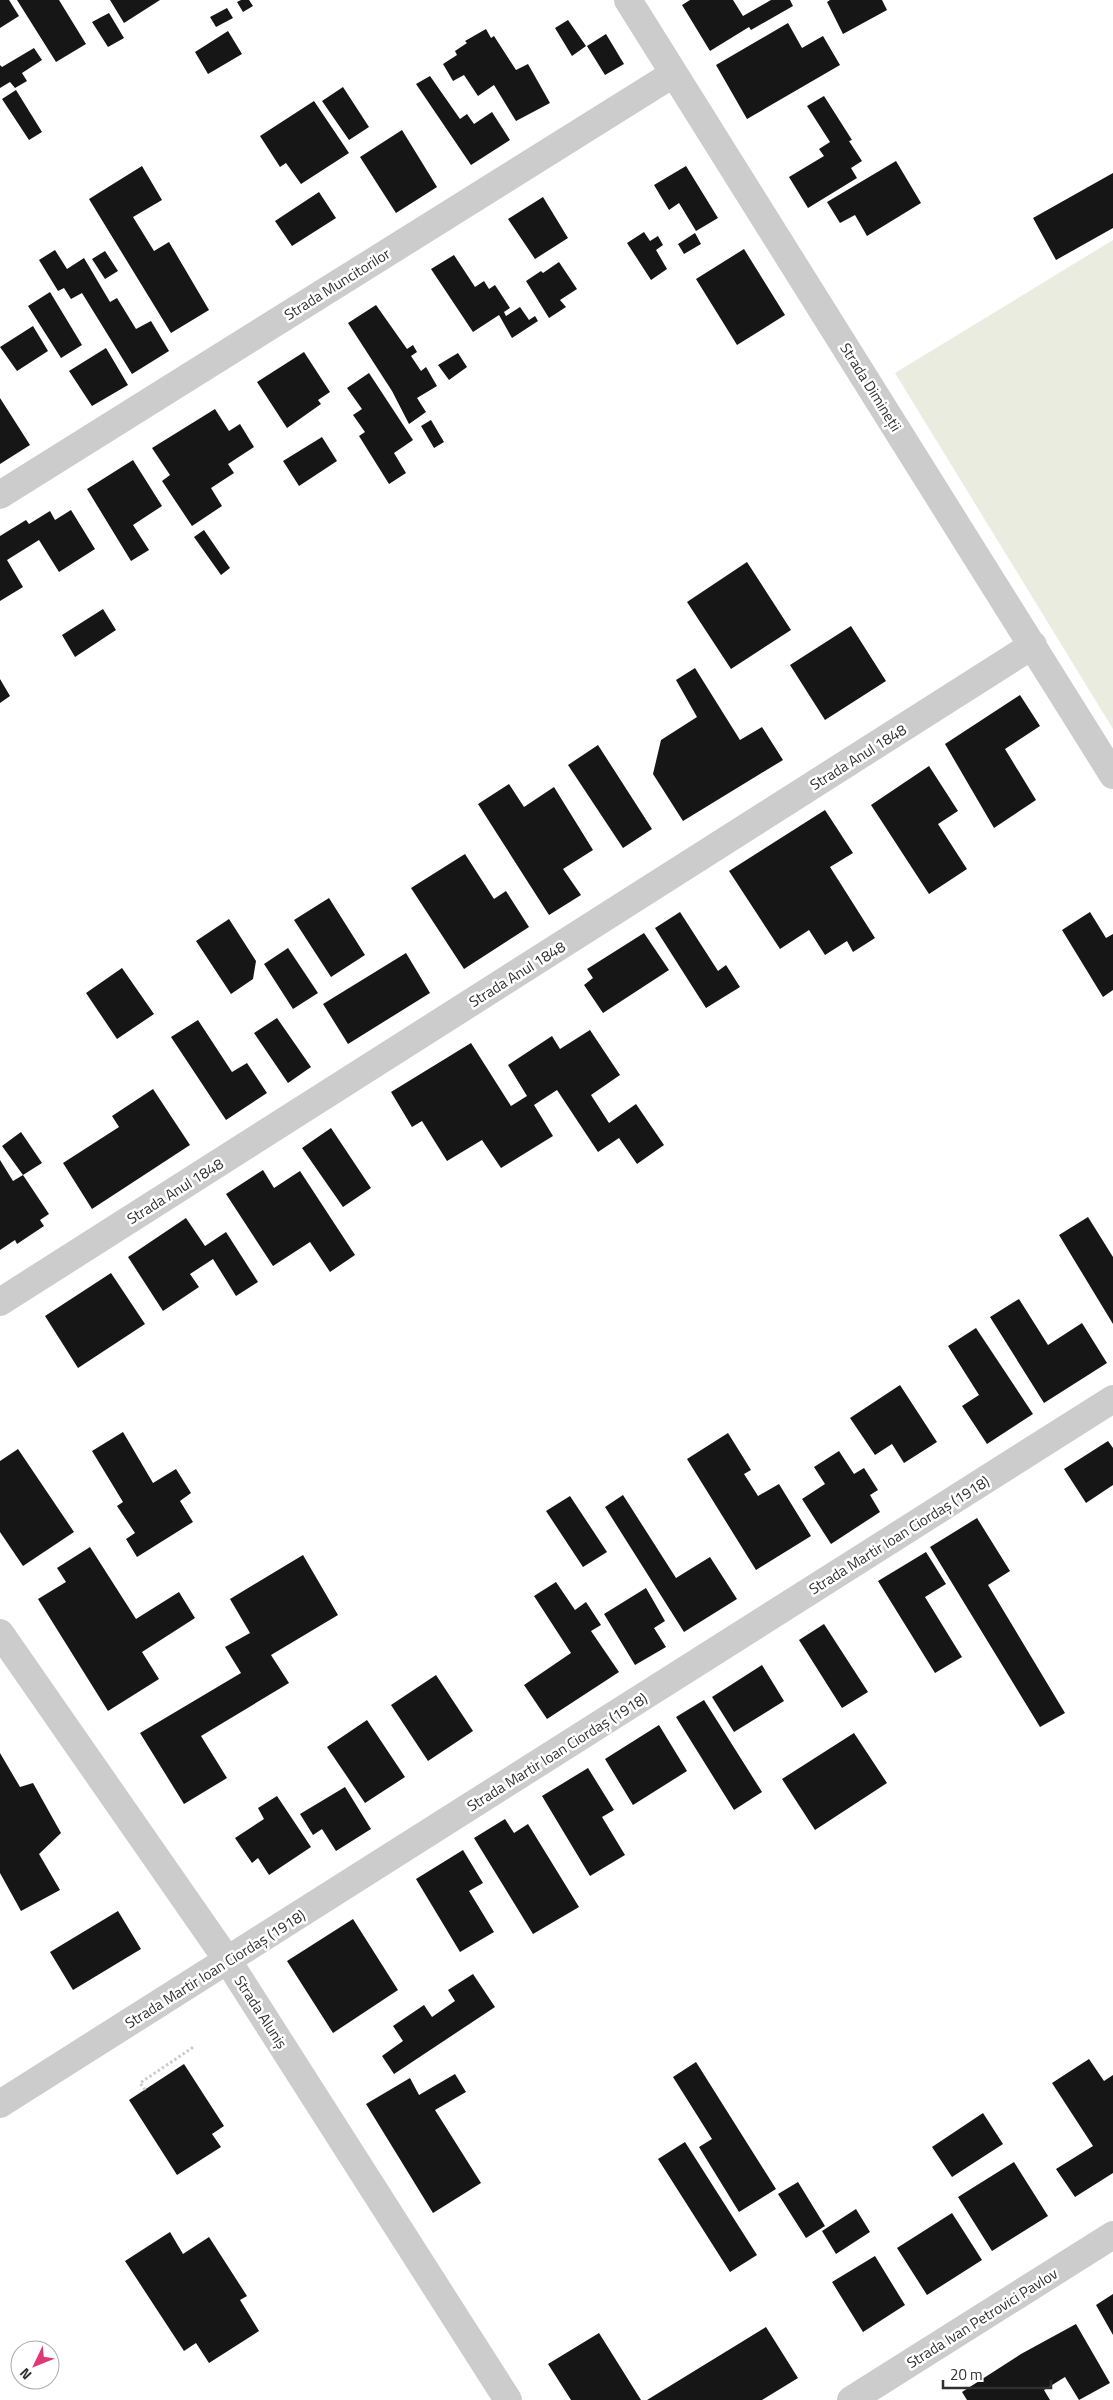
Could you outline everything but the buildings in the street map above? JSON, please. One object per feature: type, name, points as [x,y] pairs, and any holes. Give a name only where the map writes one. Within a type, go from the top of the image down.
[{"type":"street","name":"Strada Dimineții","points":[[628,0],[1113,775]]},
{"type":"street","name":"Strada Muncitorilor","points":[[0,495],[673,74]]},
{"type":"street","name":"Strada Anul 1848","points":[[0,1302],[1033,646]]},
{"type":"street","name":"Strada Martir Ioan Ciordaș (1918)","points":[[0,2104],[1113,1399]]},
{"type":"street","name":"Strada Aluniș","points":[[0,1632],[228,1961],[508,2400]]},
{"type":"street","name":"Strada Ivan Petrovici Pavlov","points":[[851,2400],[1113,2235]]},
{"type":"path","points":[[145,2090],[140,2082],[196,2046]]},
{"type":"shaded area","points":[[1113,240],[1113,729],[895,373]]}]
